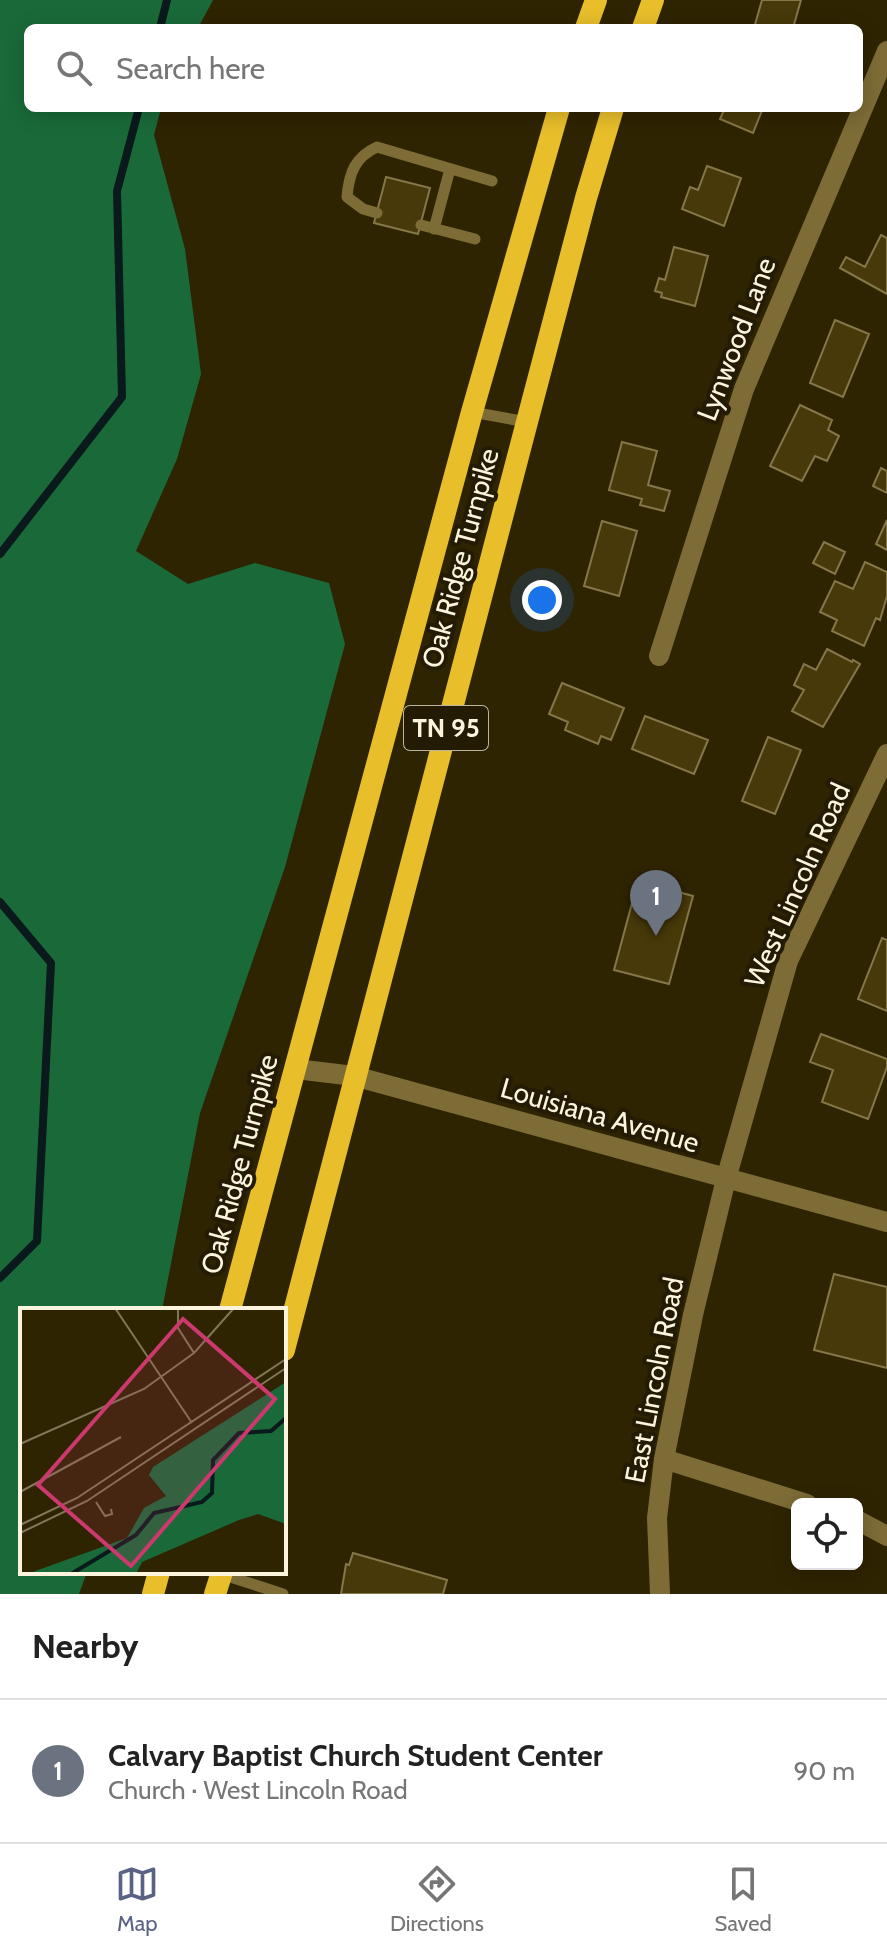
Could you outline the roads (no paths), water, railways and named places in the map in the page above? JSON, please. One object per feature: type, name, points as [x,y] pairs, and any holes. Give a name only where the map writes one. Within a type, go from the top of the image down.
[{"type":"highway","points":[[587,24],[596,0]]},
{"type":"highway","points":[[644,24],[653,0]]},
{"type":"highway","name":"Oak Ridge Turnpike","points":[[231,1308],[472,412],[558,112]]},
{"type":"highway","name":"Oak Ridge Turnpike","points":[[286,1342],[586,198],[612,112]]},
{"type":"highway","points":[[153,1594],[158,1574]]},
{"type":"street","name":"Lynwood Lane","points":[[863,108],[887,51]]},
{"type":"street","name":"Lynwood Lane","points":[[659,656],[744,389],[861,112]]},
{"type":"street","name":"West Lincoln Road","points":[[726,1179],[788,961],[887,754]]},
{"type":"street","name":"Louisiana Avenue","points":[[296,1069],[354,1076],[887,1222]]},
{"type":"street","name":"East Lincoln Road","points":[[660,1594],[657,1518],[664,1459],[693,1315],[726,1179]]},
{"type":"street","points":[[664,1459],[791,1499]]},
{"type":"street","points":[[863,1523],[887,1536]]},
{"type":"lane","points":[[377,213],[363,209],[347,197],[349,177],[361,154],[377,147],[492,181]]},
{"type":"lane","points":[[434,229],[450,169]]},
{"type":"lane","points":[[421,225],[475,239]]},
{"type":"lane","points":[[472,412],[527,422]]},
{"type":"lane","points":[[220,1580],[283,1594]]},
{"type":"waterway","points":[[161,24],[167,0]]},
{"type":"waterway","points":[[0,554],[122,397],[117,191],[138,112]]},
{"type":"waterway","points":[[0,902],[51,963],[37,1241],[0,1278]]},
{"type":"place","name":"Calvary Baptist Church Student Center","points":[[656,936]]}]
